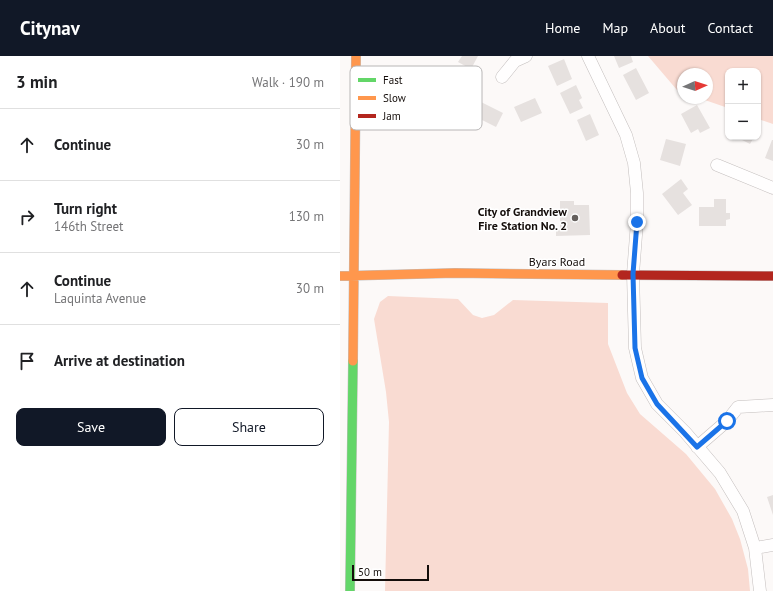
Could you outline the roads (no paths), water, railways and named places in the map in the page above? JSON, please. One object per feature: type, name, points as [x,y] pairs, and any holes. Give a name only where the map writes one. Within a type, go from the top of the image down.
[{"type":"main road","points":[[356,56],[356,66]]},
{"type":"main road","points":[[350,591],[355,130]]},
{"type":"main road","name":"Byars Road","points":[[340,276],[455,272],[773,276]]},
{"type":"street","points":[[502,77],[515,61],[526,56]]},
{"type":"street","points":[[588,56],[626,135],[634,164],[637,193],[637,222],[633,274],[635,348],[642,378],[657,404],[720,474],[743,511],[755,548],[760,591]]},
{"type":"street","points":[[717,165],[773,188]]},
{"type":"street","points":[[697,447],[727,421],[738,407],[773,405]]},
{"type":"street","points":[[755,548],[773,545]]},
{"type":"place","name":"City of Grandview Fire Station No. 2","points":[[575,218]]}]
